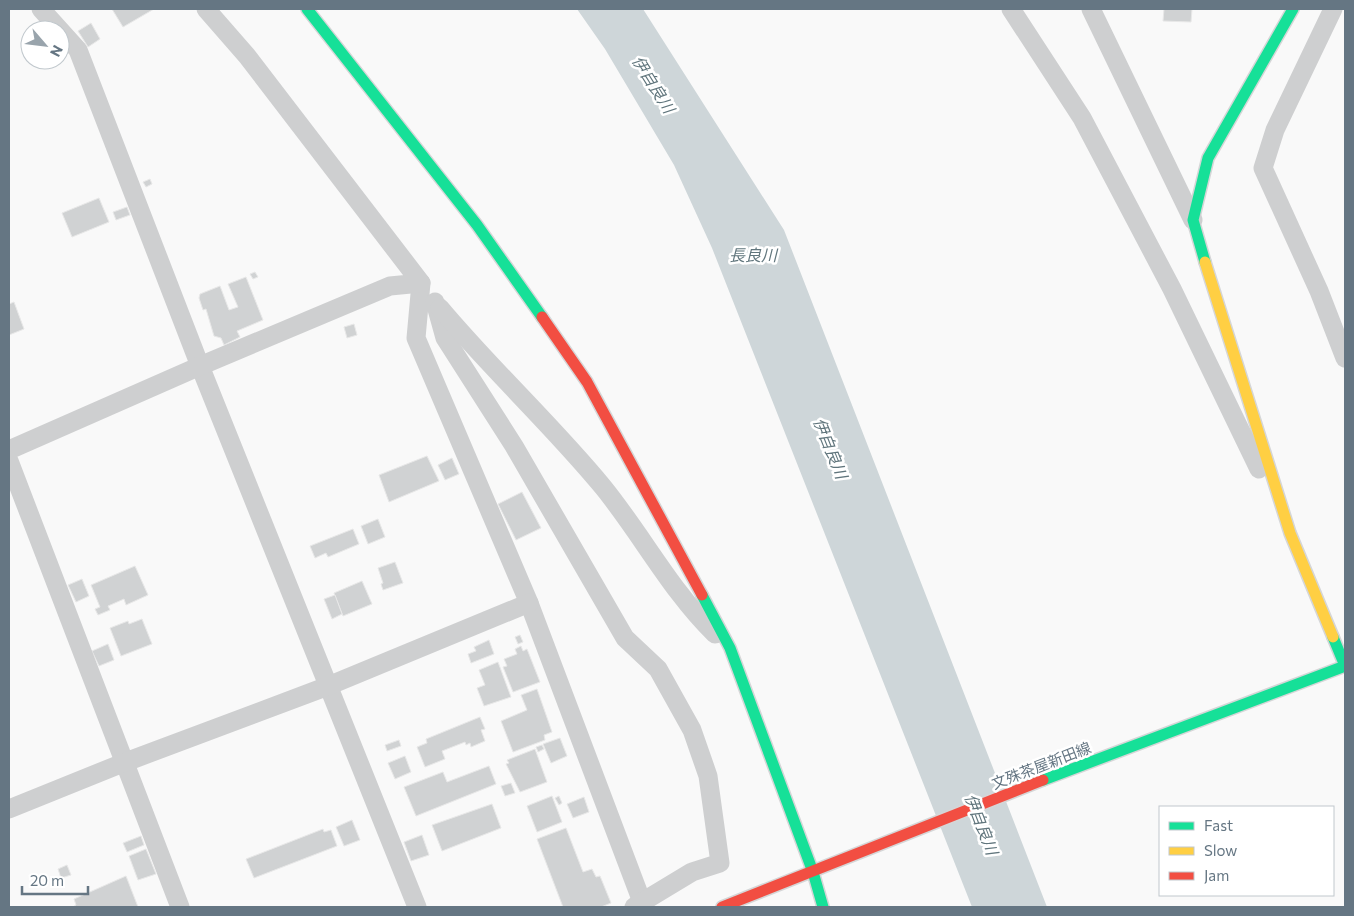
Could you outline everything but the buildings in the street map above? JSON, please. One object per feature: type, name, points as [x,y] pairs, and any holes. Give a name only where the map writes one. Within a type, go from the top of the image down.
[{"type":"street","points":[[41,9],[78,50],[200,366],[416,907]]},
{"type":"street","points":[[206,9],[248,56],[435,302],[474,349],[604,488],[692,612],[730,648]]},
{"type":"street","points":[[307,9],[477,225],[587,382],[730,648],[814,872],[823,907]]},
{"type":"street","points":[[1011,9],[1082,118],[1172,289],[1290,532],[1345,666]]},
{"type":"street","points":[[1091,9],[1193,220],[1290,532]]},
{"type":"street","points":[[1193,220],[1208,158],[1293,9]]},
{"type":"street","points":[[1332,9],[1275,130],[1263,168],[1319,291],[1345,358]]},
{"type":"street","points":[[9,450],[200,366],[390,286],[421,283]]},
{"type":"street","points":[[421,283],[416,338],[529,603],[638,904],[692,872],[720,863],[708,776],[692,730],[658,669],[625,638],[514,446],[445,338],[435,302]]},
{"type":"street","points":[[9,461],[180,907]]},
{"type":"street","points":[[9,809],[123,762],[328,686],[529,603]]},
{"type":"street","name":"文殊茶屋新田線","points":[[722,907],[1345,666]]},
{"type":"water","name":"長良川","points":[[577,9],[643,9],[784,230],[1047,907],[972,907],[712,248],[674,165],[605,49]]},
{"type":"traffic: fast","points":[[307,9],[477,225],[542,317]]},
{"type":"traffic: fast","points":[[1205,262],[1193,220],[1208,158],[1293,9]]},
{"type":"traffic: fast","points":[[702,595],[730,648],[813,872],[823,907]]},
{"type":"traffic: fast","points":[[1043,780],[1345,666],[1333,637]]},
{"type":"traffic: slow","points":[[1205,262],[1290,533],[1333,637]]},
{"type":"traffic: jam","points":[[542,317],[587,382],[702,595]]},
{"type":"traffic: jam","points":[[722,907],[1043,780]]},
{"type":"water label","name":"伊自良川","points":[[654,84]]},
{"type":"water label","name":"伊自良川","points":[[831,448]]},
{"type":"water label","name":"伊自良川","points":[[982,824]]}]
